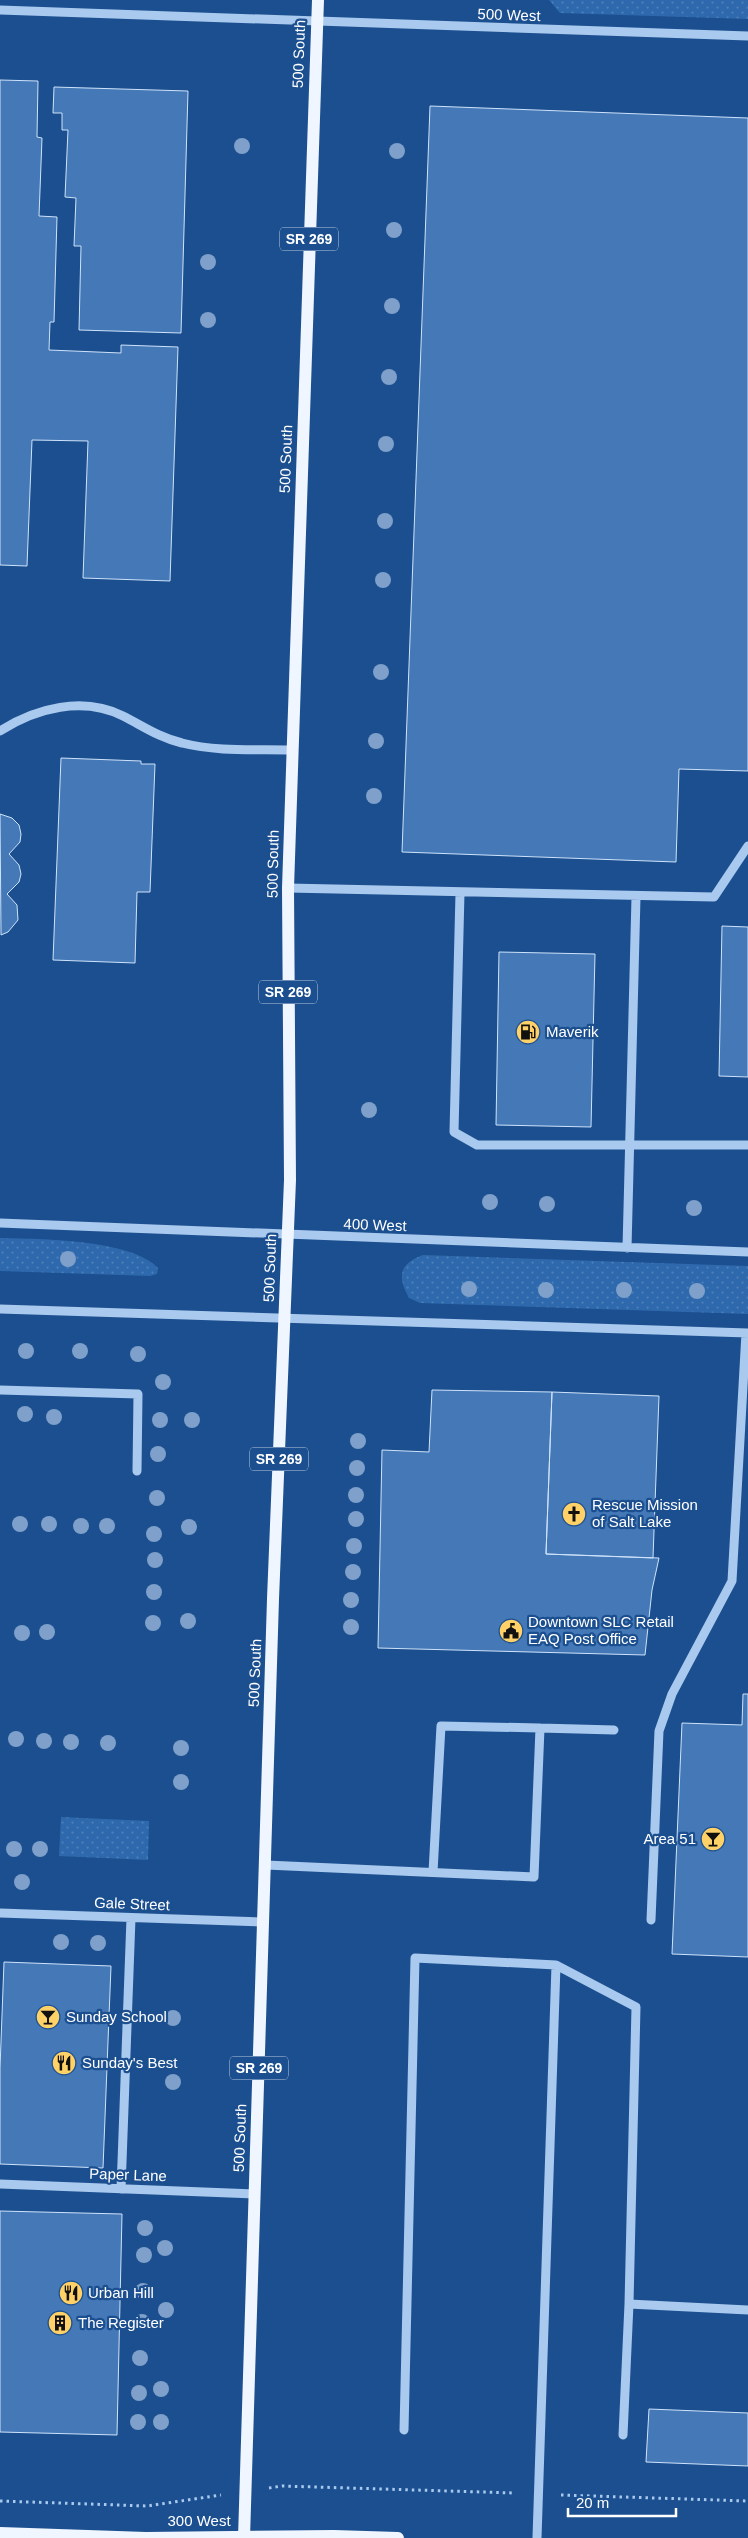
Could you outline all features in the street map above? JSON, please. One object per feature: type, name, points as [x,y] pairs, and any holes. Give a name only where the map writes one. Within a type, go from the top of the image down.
[{"type":"main road","name":"500 South","points":[[244,2538],[273,1609],[290,1180],[288,888],[318,0]]},
{"type":"main road","name":"300 West","points":[[0,2533],[146,2538],[334,2536],[398,2538]]},
{"type":"street","name":"500 West","points":[[0,10],[748,36]]},
{"type":"street","points":[[0,731],[36,712],[56,707],[79,706],[102,709],[123,716],[143,729],[184,744],[207,747],[293,750]]},
{"type":"street","points":[[288,888],[636,897],[714,897],[748,846]]},
{"type":"street","points":[[460,893],[454,1132],[477,1145],[748,1145]]},
{"type":"street","points":[[627,1248],[636,897]]},
{"type":"street","name":"400 West","points":[[0,1223],[748,1252]]},
{"type":"street","points":[[0,1309],[747,1333],[732,1581],[672,1694],[659,1730],[651,1920]]},
{"type":"street","points":[[0,1390],[138,1394],[137,1471]]},
{"type":"street","points":[[434,1872],[441,1726],[614,1730]]},
{"type":"street","points":[[266,1865],[534,1877],[540,1728]]},
{"type":"street","name":"Gale Street","points":[[0,1913],[264,1922]]},
{"type":"street","points":[[121,2188],[131,1918]]},
{"type":"street","points":[[404,2430],[415,1958],[556,1965],[636,2007],[629,2304],[623,2435]]},
{"type":"street","points":[[537,2538],[556,1965]]},
{"type":"street","name":"Paper Lane","points":[[0,2184],[255,2194]]},
{"type":"street","points":[[629,2304],[748,2310]]},
{"type":"path","points":[[0,2501],[132,2506]]},
{"type":"shaded area","points":[[549,0],[748,0],[748,19],[560,13]]},
{"type":"shaded area","points":[[0,1238],[60,1240],[106,1246],[145,1258],[158,1268],[157,1274],[150,1276],[0,1271]]},
{"type":"shaded area","points":[[423,1255],[748,1266],[748,1314],[420,1303],[409,1298],[403,1283],[402,1272],[409,1262]]},
{"type":"shaded area","points":[[61,1817],[149,1821],[148,1860],[59,1856]]},
{"type":"building","points":[[0,80],[38,81],[37,137],[42,138],[39,216],[57,217],[54,322],[50,322],[49,350],[121,353],[121,345],[178,347],[170,581],[83,578],[88,441],[32,440],[27,566],[0,565]]},
{"type":"building","points":[[54,87],[188,91],[181,333],[79,330],[81,246],[74,246],[76,198],[65,197],[68,130],[62,130],[62,113],[53,113]]},
{"type":"building","points":[[430,106],[748,118],[748,771],[679,769],[676,862],[402,852]]},
{"type":"building","points":[[61,758],[141,761],[141,764],[155,764],[150,892],[137,892],[135,963],[53,960]]},
{"type":"building","points":[[0,814],[12,818],[19,825],[21,834],[20,842],[9,854],[19,865],[21,874],[19,882],[7,894],[17,905],[18,920],[8,932],[1,935]]},
{"type":"building","points":[[722,926],[748,927],[748,1077],[719,1076]]},
{"type":"building","points":[[499,952],[595,954],[591,1127],[496,1125]]},
{"type":"building","points":[[432,1390],[552,1392],[546,1554],[659,1558],[652,1590],[645,1655],[378,1648],[382,1450],[429,1452]]},
{"type":"building","name":"Rescue Mission of Salt Lake","points":[[552,1392],[659,1396],[653,1558],[546,1554]]},
{"type":"building","name":"Area 51","points":[[743,1694],[748,1694],[748,1957],[672,1954],[682,1723],[742,1725]]},
{"type":"building","points":[[4,1962],[111,1966],[103,2168],[0,2164],[0,2068]]},
{"type":"building","name":"The Register","points":[[0,2211],[122,2214],[117,2435],[0,2432]]},
{"type":"building","points":[[649,2409],[748,2413],[748,2466],[646,2462]]},
{"type":"place","name":"Maverik","points":[[528,1032]]},
{"type":"place","name":"Rescue Mission of Salt Lake","points":[[574,1514]]},
{"type":"place","name":"Downtown SLC Retail EAQ Post Office","points":[[511,1631]]},
{"type":"place","name":"Area 51","points":[[713,1839]]},
{"type":"place","name":"Sunday School","points":[[48,2017]]},
{"type":"place","name":"Sunday's Best","points":[[64,2063]]},
{"type":"place","name":"Urban Hill","points":[[71,2293]]},
{"type":"place","name":"The Register","points":[[60,2323]]}]
